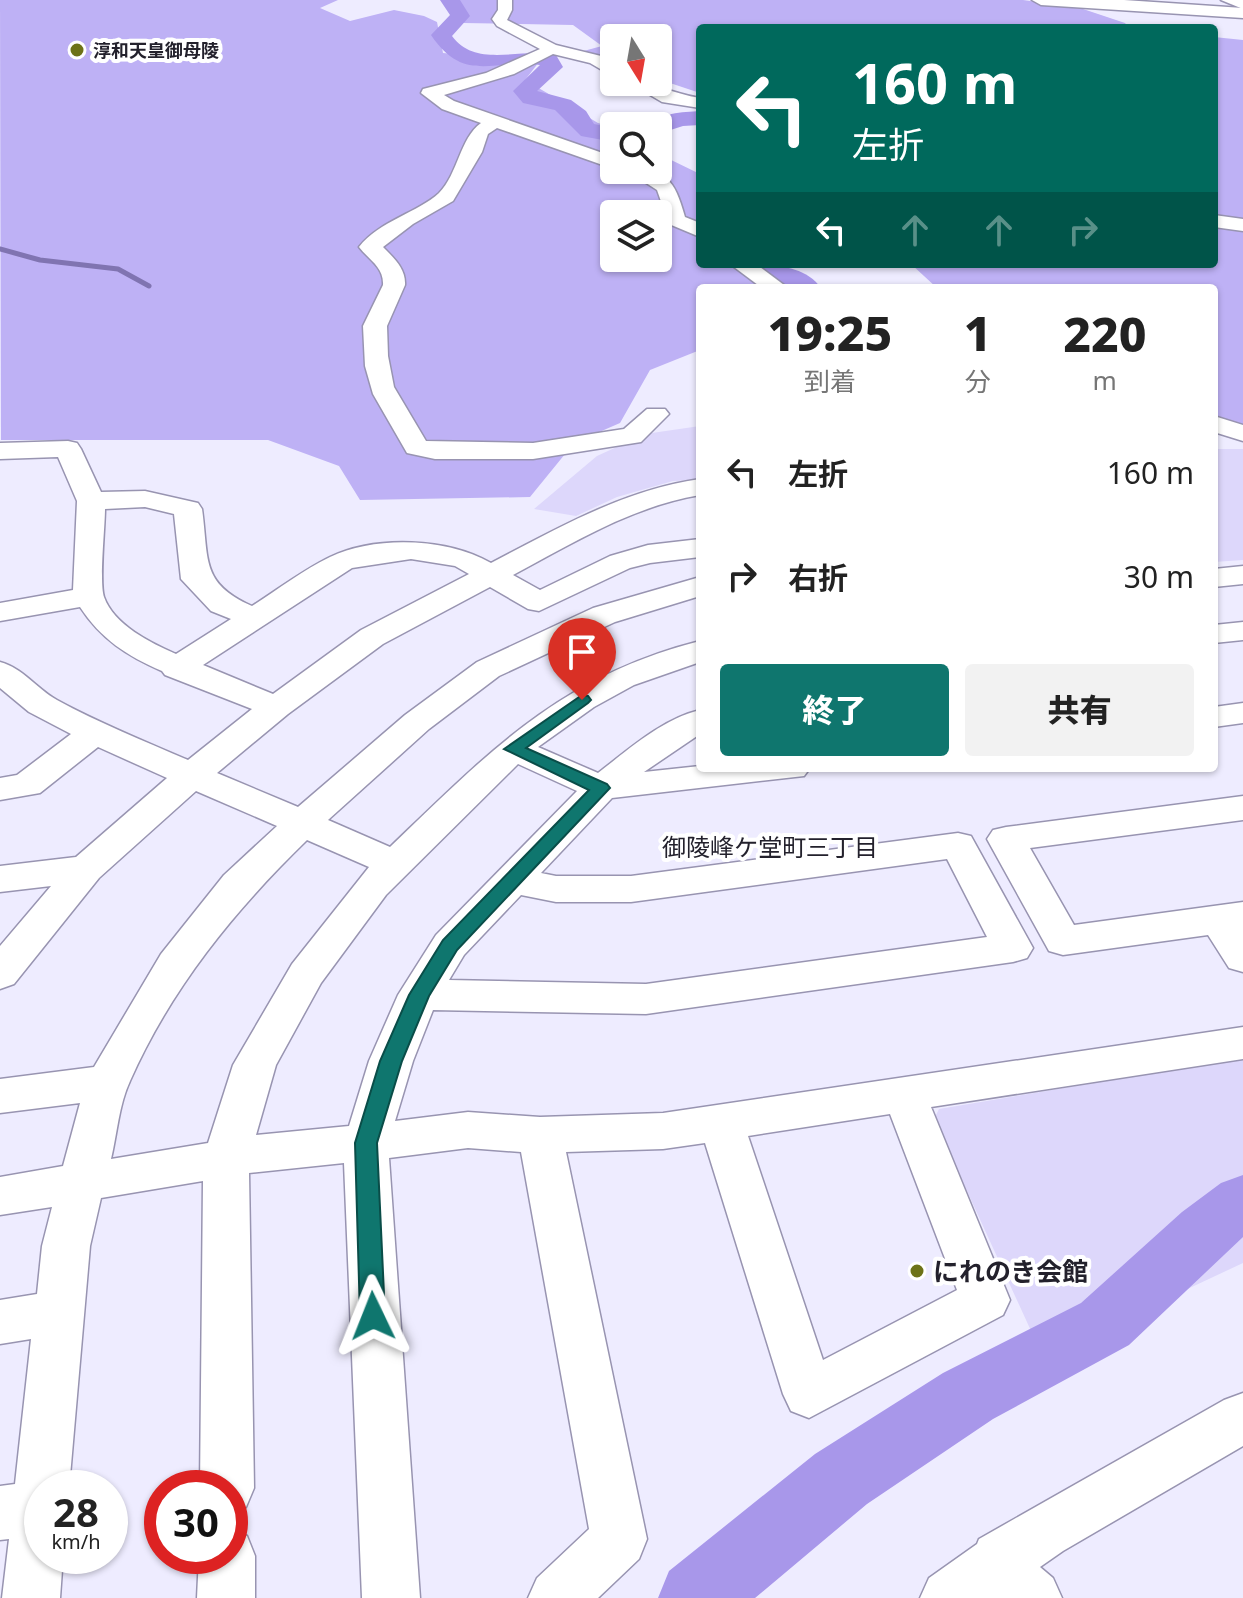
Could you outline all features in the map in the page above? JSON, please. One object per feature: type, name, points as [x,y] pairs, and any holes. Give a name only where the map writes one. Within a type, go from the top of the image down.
[{"type":"main road","points":[[1041,0],[1243,13]]},
{"type":"street","points":[[505,0],[505,10],[499,19],[543,55]]},
{"type":"street","points":[[1228,0],[1243,5]]},
{"type":"street","points":[[600,62],[595,59],[543,55],[429,93],[448,105],[600,158]]},
{"type":"street","points":[[664,96],[696,102]]},
{"type":"street","points":[[495,121],[480,132],[473,152],[446,197],[406,220],[370,247],[388,261],[395,277],[393,293],[374,328],[382,386],[416,447],[435,451],[533,451],[600,442],[632,436],[656,414]]},
{"type":"street","points":[[663,184],[668,189],[676,220],[696,229]]},
{"type":"street","points":[[1218,222],[1243,225]]},
{"type":"street","points":[[747,268],[771,284]]},
{"type":"street","points":[[1218,425],[1243,433]]},
{"type":"street","points":[[0,451],[68,449],[91,501],[88,596],[106,623],[140,650],[176,668],[276,707]]},
{"type":"street","points":[[0,974],[86,869],[191,776],[276,707],[372,637],[597,519],[668,492],[696,488]]},
{"type":"street","points":[[91,501],[145,499],[188,509],[196,579],[222,604],[253,618]]},
{"type":"street","points":[[176,668],[342,562],[378,553],[411,550],[463,559],[539,602],[620,562],[648,554],[696,548]]},
{"type":"street","points":[[1218,578],[1243,575]]},
{"type":"street","points":[[31,1598],[20,1510],[57,1313],[66,1246],[107,1082],[175,964],[238,884],[301,824],[417,722],[488,669],[604,615],[696,587]]},
{"type":"street","points":[[0,612],[88,596]]},
{"type":"street","points":[[1218,634],[1243,631]]},
{"type":"street","points":[[227,1470],[226,1158],[255,1065],[306,974],[339,926],[393,863],[513,749],[582,700],[622,678],[696,652]]},
{"type":"street","points":[[2,677],[41,705],[95,733],[393,863]]},
{"type":"street","points":[[1218,716],[1243,713]]},
{"type":"street","points":[[391,1598],[373,1316],[366,1143],[391,1061],[419,995],[450,945],[601,788],[651,749],[696,722]]},
{"type":"street","points":[[0,789],[27,785],[95,733]]},
{"type":"street","points":[[513,749],[601,788],[754,772]]},
{"type":"street","points":[[1243,808],[1006,839],[1063,941],[1231,918],[1243,958]]},
{"type":"street","points":[[419,995],[646,999],[1013,948],[958,845],[631,889],[556,889],[511,880]]},
{"type":"street","points":[[0,879],[86,869]]},
{"type":"street","points":[[0,1196],[291,1148],[366,1143],[468,1130],[540,1135],[633,1133],[1243,1043]]},
{"type":"street","points":[[0,1096],[107,1082]]},
{"type":"street","points":[[721,1122],[809,1394],[985,1300],[904,1094]]},
{"type":"street","points":[[540,1135],[619,1539],[557,1598]]},
{"type":"street","points":[[0,1322],[57,1313]]},
{"type":"street","points":[[949,1598],[1016,1579],[1043,1531],[1243,1418]]},
{"type":"street","points":[[226,1598],[227,1574]]},
{"type":"shaded area","points":[[0,0],[338,0],[320,8],[350,21],[394,10],[424,16],[437,22],[443,53],[539,62],[525,80],[600,124],[600,184],[672,184],[672,160],[696,172],[696,268],[747,268],[777,284],[696,284],[696,352],[650,370],[620,423],[574,443],[530,497],[360,500],[339,466],[268,440],[1,440]]},
{"type":"shaded area","points":[[453,0],[1023,0],[1080,8],[1126,24],[696,24],[696,92],[672,84],[672,24],[600,24],[600,45],[573,25],[463,23]]},
{"type":"shaded area","points":[[1218,37],[1243,40],[1243,426],[1218,419],[1218,284],[933,284],[915,268],[1218,268]]},
{"type":"shaded area","points":[[600,47],[600,59],[580,52]]},
{"type":"shaded area","points":[[696,427],[696,480],[673,481],[617,497],[576,516],[534,509],[597,456],[645,434]]},
{"type":"shaded area","points":[[1218,449],[1243,449],[1243,560],[1218,562]]},
{"type":"shaded area","points":[[1243,1058],[1243,1263],[1068,1345],[1048,1368],[934,1119],[939,1109]]},
{"type":"waterway","points":[[450,0],[460,16],[441,35],[451,49],[475,61],[548,60],[552,67],[524,91],[531,98],[563,105],[578,116],[577,122],[581,126],[600,134]]},
{"type":"waterway","points":[[672,122],[696,118]]},
{"type":"waterway","points":[[0,249],[40,260],[118,269],[149,286]]},
{"type":"waterway","points":[[764,268],[798,284]]},
{"type":"waterway","points":[[696,1598],[841,1479],[968,1396],[1105,1324],[1204,1231],[1243,1201]]},
{"type":"place","name":"淳和天皇御母陵","points":[[77,50]]},
{"type":"place","name":"にれのき会館","points":[[917,1271]]},
{"type":"district","name":"御陵峰ケ堂町三丁目","points":[[770,846]]},
{"type":"route","points":[[373,1316],[366,1143],[391,1061],[419,995],[450,945],[601,788],[513,749],[582,700]]}]
